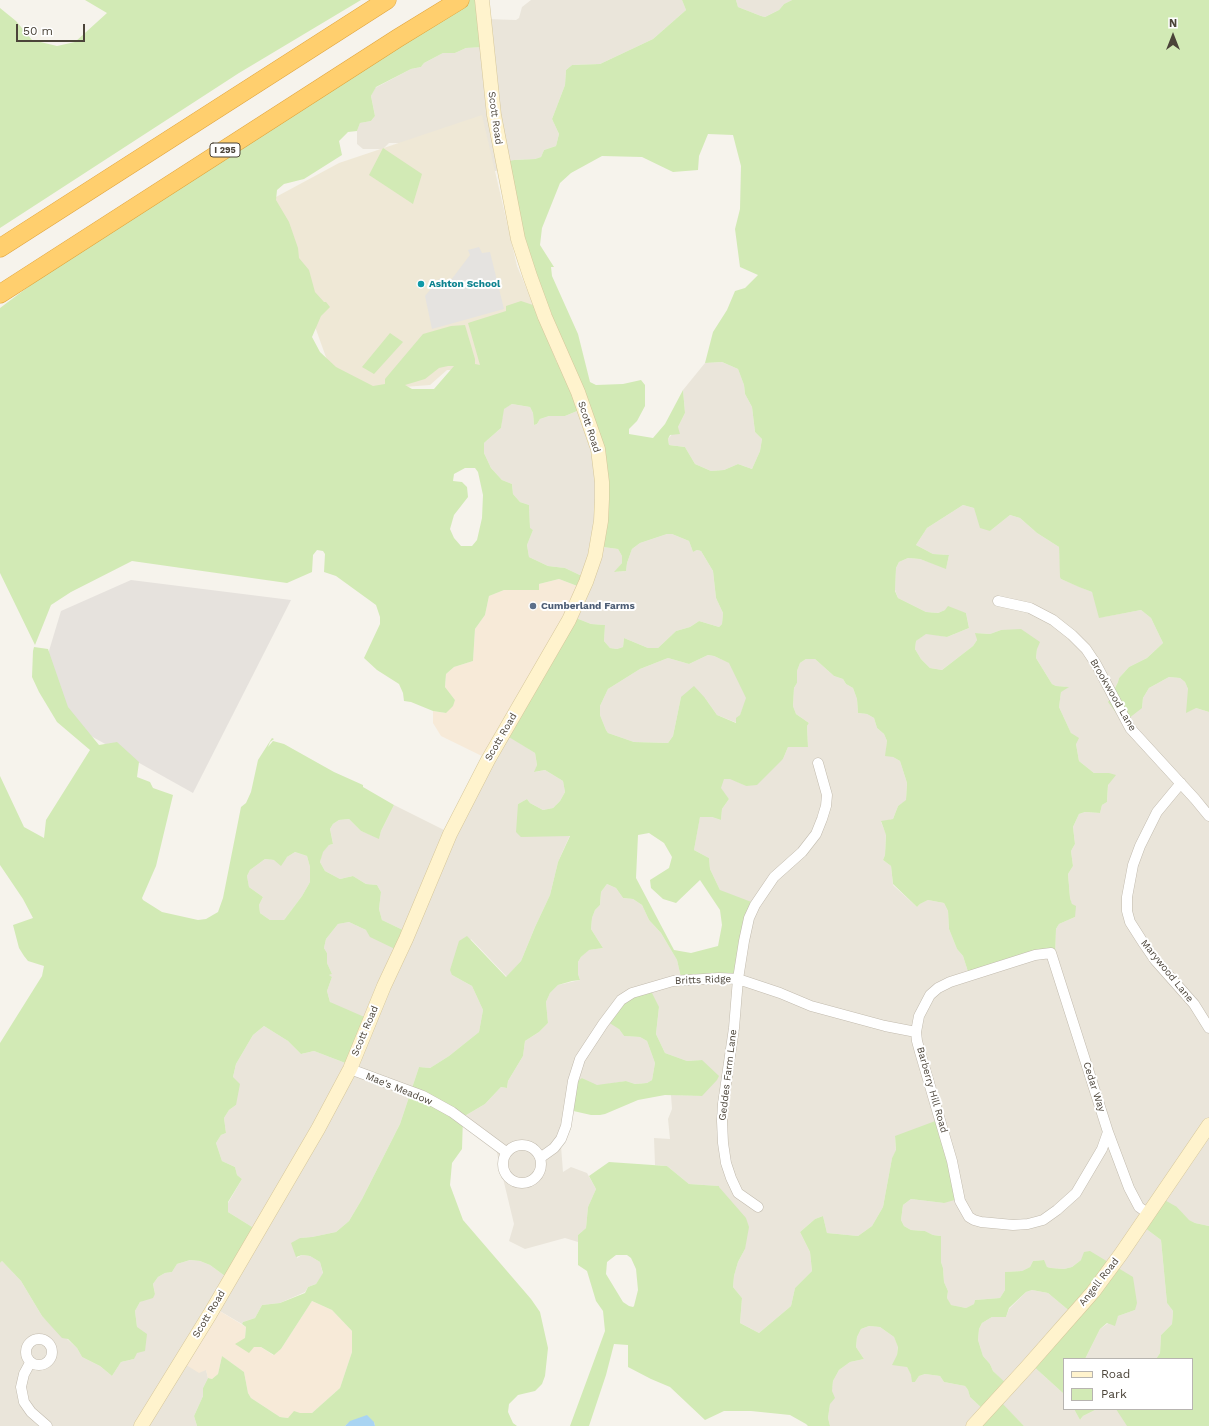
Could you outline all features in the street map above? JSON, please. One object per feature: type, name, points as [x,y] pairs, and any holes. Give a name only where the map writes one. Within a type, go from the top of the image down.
[{"type":"highway","points":[[0,248],[386,0]]},
{"type":"highway","name":"I 295","points":[[1,294],[456,3]]},
{"type":"street","name":"Scott Road","points":[[141,1426],[210,1314],[318,1129],[350,1069],[450,834],[488,760],[557,642],[575,607],[592,568],[598,544],[601,521],[602,482],[598,449],[578,392],[545,317],[530,276],[514,219],[494,115],[482,0]]},
{"type":"street","name":"Brookwood Lane","points":[[998,601],[1030,608],[1053,620],[1072,635],[1086,649],[1096,664],[1130,728],[1181,783],[1209,816]]},
{"type":"street","name":"Geddes Farm Lane","points":[[758,1207],[738,1193],[726,1163],[723,1143],[723,1104],[734,1028],[738,979],[744,941],[749,918],[754,905],[774,877],[802,852],[816,834],[822,819],[826,806],[827,795],[818,763]]},
{"type":"street","name":"Marywood Lane","points":[[1181,783],[1157,812],[1140,846],[1133,865],[1127,897],[1127,911],[1130,922],[1144,944],[1194,1004],[1209,1028]]},
{"type":"street","name":"Barberry Hill Road","points":[[1051,953],[1036,955],[950,982],[938,988],[930,995],[919,1016],[916,1032],[920,1052],[951,1154],[957,1178],[960,1202],[969,1217],[980,1222],[1013,1226],[1043,1220],[1076,1194],[1102,1149],[1108,1132]]},
{"type":"street","name":"Cedar Way","points":[[1051,953],[1108,1132],[1128,1188],[1139,1206],[1148,1214]]},
{"type":"street","name":"Britts Ridge","points":[[540,1158],[554,1148],[561,1139],[566,1126],[573,1081],[580,1059],[621,1000],[632,993],[673,981],[719,978],[738,979],[780,993],[811,1006],[885,1026],[916,1032]]},
{"type":"street","name":"Mae's Meadow","points":[[350,1069],[423,1096],[452,1112],[506,1152]]},
{"type":"street","name":"Angell Road","points":[[973,1426],[1032,1362],[1093,1292],[1209,1125]]},
{"type":"street","points":[[521,1144],[529,1146],[536,1150],[540,1158],[541,1167],[538,1175],[532,1181],[523,1184],[514,1182],[507,1177],[502,1169],[502,1160],[506,1152],[512,1146],[521,1144]]},
{"type":"street","points":[[30,1362],[24,1374],[21,1386],[24,1402],[31,1412],[47,1426]]},
{"type":"shaded area","points":[[531,0],[682,0],[686,10],[653,39],[600,64],[572,65],[566,70],[565,85],[552,119],[559,134],[556,146],[544,150],[541,157],[535,159],[514,160],[502,170],[489,172],[402,143],[389,143],[383,149],[363,149],[357,144],[357,131],[360,123],[371,121],[375,116],[371,96],[375,88],[411,69],[421,67],[424,63],[443,53],[455,53],[466,48],[484,47],[485,19],[516,20],[519,18],[522,7]]},
{"type":"shaded area","points":[[736,0],[792,0],[784,4],[779,10],[765,17],[738,7]]},
{"type":"shaded area","points":[[482,115],[517,266],[562,373],[492,392],[473,370],[447,370],[430,385],[391,388],[366,386],[332,374],[299,282],[274,198],[339,163]]},
{"type":"shaded area","points":[[479,247],[482,253],[490,252],[504,309],[432,329],[425,296],[439,279],[448,284],[470,255],[468,250]]},
{"type":"shaded area","points":[[722,362],[738,369],[744,385],[745,394],[752,407],[755,432],[762,439],[760,451],[752,469],[738,464],[724,470],[711,471],[695,464],[685,447],[669,445],[668,439],[678,427],[685,413],[683,390],[705,363]]},
{"type":"shaded area","points":[[512,404],[530,407],[533,413],[534,425],[537,424],[540,419],[549,416],[565,416],[582,409],[597,447],[603,547],[618,549],[622,556],[622,563],[615,572],[626,571],[632,549],[640,543],[667,534],[672,534],[689,541],[693,552],[697,550],[701,551],[713,571],[716,598],[723,613],[722,624],[719,627],[699,621],[690,627],[676,631],[658,648],[648,648],[624,638],[623,647],[617,649],[610,648],[604,641],[605,625],[591,624],[571,616],[584,577],[565,568],[548,566],[529,557],[527,545],[533,530],[530,529],[529,505],[520,502],[513,494],[512,484],[502,480],[491,468],[484,453],[484,443],[501,428],[503,409]]},
{"type":"shaded area","points":[[963,505],[974,508],[990,531],[1010,515],[1020,518],[1037,533],[1059,547],[1061,579],[1092,592],[1103,617],[1141,610],[1151,618],[1163,643],[1147,658],[1129,667],[1119,678],[1108,702],[1142,708],[1143,698],[1149,688],[1169,677],[1180,678],[1185,682],[1196,708],[1209,712],[1209,1226],[1188,1220],[1177,1207],[1141,1225],[1161,1240],[1167,1303],[1173,1311],[1172,1324],[1161,1335],[1160,1353],[1157,1358],[1086,1358],[1100,1329],[1118,1316],[1135,1310],[1081,1260],[1072,1267],[1064,1269],[1047,1267],[1043,1260],[1033,1261],[1030,1267],[1022,1271],[1006,1272],[1005,1290],[1000,1298],[975,1300],[974,1304],[966,1308],[950,1305],[947,1298],[948,1291],[944,1282],[941,1262],[941,1236],[933,1235],[925,1231],[911,1230],[904,1226],[901,1220],[903,1205],[911,1199],[944,1203],[895,1136],[896,1151],[892,1158],[883,1207],[872,1226],[858,1236],[827,1233],[823,1216],[815,1219],[800,1232],[810,1252],[812,1271],[795,1288],[791,1306],[759,1333],[740,1323],[742,1298],[733,1287],[738,1262],[745,1249],[718,1186],[689,1184],[667,1166],[655,1165],[654,1138],[670,1139],[668,1119],[672,1109],[671,1095],[702,1096],[702,1060],[687,1061],[665,1053],[656,1034],[659,1007],[619,1029],[624,1036],[640,1037],[647,1041],[655,1063],[652,1080],[647,1083],[635,1084],[626,1081],[597,1086],[582,1078],[561,1146],[563,1172],[571,1167],[587,1173],[596,1189],[588,1207],[586,1228],[578,1235],[578,1242],[565,1238],[525,1249],[509,1241],[514,1224],[495,1145],[463,1117],[485,1104],[501,1087],[507,1088],[508,1081],[523,1056],[525,1041],[539,1032],[548,1023],[546,1002],[550,993],[558,985],[580,980],[578,974],[578,962],[581,957],[588,950],[603,948],[591,929],[592,918],[595,910],[600,905],[601,892],[607,884],[616,888],[623,898],[633,899],[642,905],[649,920],[661,933],[677,960],[682,982],[738,982],[720,890],[710,869],[709,858],[694,850],[700,816],[712,817],[721,820],[722,809],[729,799],[720,788],[723,778],[730,778],[746,786],[783,759],[788,747],[808,747],[807,726],[809,723],[796,714],[793,706],[794,688],[797,683],[797,671],[800,663],[806,659],[815,659],[834,676],[843,679],[846,684],[853,688],[857,699],[858,713],[867,714],[874,718],[877,728],[884,734],[887,741],[886,753],[900,761],[907,783],[906,801],[898,806],[893,819],[881,822],[886,834],[885,855],[883,860],[891,866],[893,885],[917,907],[928,900],[944,903],[948,911],[949,929],[957,949],[963,956],[970,978],[1039,957],[1055,958],[1056,929],[1059,924],[1075,917],[1070,898],[1068,874],[1073,866],[1071,851],[1075,844],[1073,827],[1079,814],[1085,812],[1100,813],[1102,805],[1107,802],[1109,773],[1094,773],[1079,761],[1076,744],[1059,707],[1061,691],[1068,687],[1056,686],[1052,684],[1036,658],[1037,649],[1001,630],[990,634],[976,633],[977,640],[973,646],[942,670],[930,668],[921,659],[915,649],[916,641],[926,633],[947,637],[969,628],[966,613],[945,610],[938,613],[926,612],[898,598],[895,590],[896,568],[899,562],[908,558],[920,559],[946,568],[949,555],[933,554],[916,545],[927,528]]},
{"type":"shaded area","points":[[559,579],[580,587],[488,759],[441,736],[433,723],[433,711],[446,713],[455,700],[445,687],[446,674],[454,667],[473,661],[475,629],[485,615],[489,596],[504,590],[539,590],[539,584]]},
{"type":"shaded area","points":[[131,580],[291,600],[193,793],[82,731],[42,674],[61,611]]},
{"type":"shaded area","points":[[708,655],[730,663],[747,698],[737,723],[717,715],[705,698],[681,697],[673,736],[668,743],[634,742],[608,733],[600,715],[600,706],[608,689],[640,669],[668,658],[689,664]]},
{"type":"shaded area","points":[[504,733],[535,753],[537,765],[535,772],[545,770],[563,781],[565,792],[560,801],[553,808],[543,810],[530,803],[527,799],[518,804],[570,835],[558,862],[550,895],[521,961],[507,977],[471,939],[452,975],[472,986],[483,1010],[479,1032],[449,1056],[430,1068],[419,1067],[400,1124],[362,1199],[349,1221],[336,1232],[300,1238],[297,1258],[302,1255],[310,1256],[320,1262],[323,1274],[316,1284],[308,1287],[305,1292],[280,1303],[262,1305],[255,1318],[243,1322],[242,1324],[213,1307],[206,1370],[208,1378],[203,1388],[203,1396],[194,1416],[197,1426],[0,1426],[0,1263],[2,1261],[21,1281],[42,1316],[77,1348],[82,1357],[100,1366],[112,1376],[121,1362],[134,1359],[137,1327],[135,1311],[140,1302],[155,1294],[153,1284],[158,1277],[165,1273],[172,1272],[177,1264],[190,1260],[200,1261],[210,1265],[229,1279],[257,1230],[228,1212],[228,1203],[242,1179],[237,1175],[235,1167],[222,1161],[216,1143],[221,1135],[226,1133],[224,1118],[229,1110],[236,1105],[233,1077],[236,1064],[253,1035],[264,1026],[288,1041],[301,1054],[314,1051],[348,1064],[327,991],[332,977],[328,975],[332,974],[327,963],[327,953],[324,948],[326,939],[338,924],[349,922],[366,930],[405,931],[382,920],[379,909],[381,892],[377,885],[366,884],[353,876],[340,879],[325,871],[320,862],[322,852],[329,845],[333,844],[330,829],[333,824],[339,820],[349,819],[361,831],[379,838],[394,805],[448,832]]},
{"type":"shaded area","points":[[295,852],[307,856],[310,867],[310,882],[302,896],[284,920],[270,920],[260,913],[259,905],[263,897],[249,887],[247,876],[250,870],[265,859],[274,860],[287,857]]},
{"type":"shaded area","points":[[1032,1290],[1048,1293],[1073,1314],[1032,1365],[1063,1393],[1063,1410],[1075,1410],[1080,1420],[1083,1416],[1095,1410],[1129,1410],[1140,1426],[1024,1426],[999,1401],[1010,1388],[993,1371],[990,1364],[983,1356],[978,1340],[979,1329],[982,1323],[992,1317],[1006,1317],[1009,1309],[1026,1292]]},
{"type":"shaded area","points":[[312,1301],[332,1310],[352,1331],[352,1352],[340,1388],[312,1413],[300,1413],[288,1418],[280,1417],[251,1398],[248,1393],[244,1372],[222,1356],[218,1374],[212,1379],[208,1378],[206,1370],[199,1373],[183,1363],[213,1307],[246,1327],[245,1338],[254,1347],[261,1347],[273,1355],[281,1349]]},
{"type":"shaded area","points":[[869,1326],[880,1327],[894,1337],[898,1346],[897,1355],[907,1367],[915,1382],[919,1376],[925,1374],[940,1376],[944,1382],[965,1386],[970,1397],[987,1413],[976,1426],[830,1426],[828,1418],[833,1381],[839,1370],[850,1362],[864,1359],[856,1347],[857,1337],[861,1329]]},
{"type":"green space","points":[[85,0],[361,0],[239,73],[0,228],[0,8],[16,21],[32,40],[57,46],[75,42],[107,13]]},
{"type":"green space","points":[[465,0],[481,0],[484,47],[466,48],[455,53],[443,53],[424,63],[421,67],[411,69],[376,87],[371,96],[375,116],[371,121],[360,123],[357,131],[348,132],[339,141],[342,155],[304,179],[284,184],[277,190],[276,200],[289,222],[298,248],[299,258],[309,270],[315,292],[330,307],[321,316],[312,337],[320,352],[336,367],[373,386],[385,384],[385,379],[423,334],[451,326],[465,325],[475,359],[475,364],[480,365],[468,323],[506,311],[506,306],[521,301],[533,305],[557,363],[559,363],[528,272],[502,163],[514,160],[535,159],[541,157],[544,150],[556,146],[559,134],[552,119],[565,85],[566,70],[572,65],[600,64],[653,39],[686,10],[682,0],[736,0],[738,7],[765,17],[779,10],[784,4],[792,0],[1209,0],[1209,712],[1196,708],[1186,713],[1188,689],[1185,682],[1180,678],[1169,677],[1149,688],[1143,698],[1142,708],[1123,722],[1108,702],[1119,678],[1129,667],[1147,658],[1163,643],[1151,618],[1141,610],[1099,618],[1092,592],[1061,579],[1059,547],[1037,533],[1020,518],[1010,515],[990,531],[980,528],[974,508],[963,505],[927,528],[916,545],[933,554],[949,555],[946,569],[920,559],[908,558],[899,562],[896,568],[895,591],[898,598],[926,612],[938,613],[945,610],[948,606],[966,613],[969,628],[947,637],[926,634],[916,641],[915,649],[921,659],[930,668],[942,670],[973,646],[977,640],[975,633],[990,634],[1001,630],[1021,629],[1040,642],[1037,649],[1036,658],[1052,684],[1056,686],[1069,687],[1061,692],[1059,707],[1071,733],[1079,738],[1076,744],[1079,761],[1094,773],[1109,773],[1116,775],[1108,785],[1107,802],[1102,805],[1100,813],[1085,812],[1079,814],[1073,827],[1075,844],[1071,851],[1073,866],[1068,874],[1070,898],[1072,904],[1076,906],[1075,917],[1059,924],[1056,929],[1055,958],[1039,957],[970,978],[963,956],[957,949],[949,929],[948,911],[944,903],[928,900],[917,907],[893,884],[891,866],[883,860],[885,855],[886,835],[881,821],[893,819],[898,806],[906,800],[907,783],[900,761],[893,757],[885,756],[887,741],[884,734],[877,728],[874,718],[867,714],[858,713],[857,699],[853,688],[846,684],[843,679],[834,676],[815,659],[806,659],[800,663],[797,671],[797,683],[794,688],[793,706],[796,714],[809,723],[807,726],[808,747],[788,747],[783,759],[757,785],[746,786],[730,779],[724,779],[721,788],[729,799],[722,809],[721,820],[712,817],[700,817],[694,850],[709,858],[710,869],[720,890],[754,903],[739,980],[682,982],[677,960],[661,933],[649,920],[642,905],[633,899],[623,898],[616,888],[607,884],[601,892],[600,905],[595,910],[592,918],[591,929],[603,948],[589,950],[581,957],[578,962],[578,974],[580,980],[558,985],[550,993],[546,1002],[548,1023],[539,1032],[525,1041],[523,1056],[508,1081],[507,1088],[501,1087],[485,1104],[463,1117],[462,1149],[452,1163],[450,1185],[463,1220],[531,1299],[540,1312],[548,1348],[545,1376],[542,1384],[535,1391],[518,1395],[509,1404],[508,1412],[513,1423],[517,1426],[375,1426],[374,1422],[351,1421],[345,1426],[197,1426],[194,1416],[203,1396],[203,1388],[208,1378],[212,1379],[218,1374],[222,1356],[244,1372],[248,1393],[251,1398],[280,1417],[288,1418],[294,1411],[300,1413],[312,1413],[340,1388],[352,1352],[352,1331],[332,1310],[312,1301],[281,1349],[274,1355],[261,1347],[254,1347],[249,1353],[235,1344],[245,1338],[246,1327],[242,1324],[243,1322],[255,1318],[262,1305],[280,1303],[305,1293],[308,1287],[316,1284],[323,1273],[320,1262],[310,1256],[302,1255],[296,1257],[291,1243],[300,1238],[336,1232],[349,1221],[362,1199],[400,1124],[419,1067],[430,1068],[449,1056],[479,1032],[483,1010],[472,986],[452,975],[450,970],[459,941],[467,936],[506,977],[521,961],[550,895],[558,862],[570,836],[521,837],[516,832],[518,804],[527,799],[530,803],[543,810],[553,808],[560,801],[565,792],[563,781],[545,770],[534,772],[537,765],[535,753],[504,734],[571,616],[591,624],[605,625],[604,641],[610,648],[617,649],[623,647],[624,638],[648,648],[658,648],[676,631],[690,627],[699,621],[719,627],[722,624],[723,613],[716,598],[713,571],[701,551],[697,550],[693,552],[689,541],[672,534],[667,534],[640,543],[632,549],[626,571],[614,572],[622,563],[622,556],[618,549],[603,547],[601,481],[582,409],[565,416],[549,416],[540,419],[537,424],[534,425],[533,413],[530,407],[512,404],[504,409],[501,428],[484,443],[484,453],[491,468],[502,480],[512,484],[513,494],[520,502],[529,505],[530,528],[533,530],[527,545],[529,557],[548,566],[565,568],[584,577],[580,587],[559,579],[539,584],[539,590],[504,590],[489,596],[485,615],[475,629],[473,661],[454,667],[446,674],[445,687],[455,700],[453,706],[446,713],[433,711],[411,702],[404,701],[403,693],[399,684],[377,670],[364,658],[380,624],[380,617],[376,605],[336,576],[324,572],[325,554],[323,551],[317,550],[313,555],[312,572],[287,583],[132,561],[71,592],[51,605],[35,645],[0,573],[0,308],[88,242]],"holes":[[[708,134],[733,135],[741,166],[740,209],[735,229],[740,267],[758,275],[745,288],[735,291],[727,310],[713,332],[705,363],[722,362],[738,369],[744,385],[745,394],[752,407],[755,432],[762,439],[760,451],[752,469],[738,464],[724,470],[711,471],[695,464],[685,447],[669,445],[668,439],[670,435],[680,434],[678,427],[685,413],[683,390],[665,424],[653,438],[629,434],[629,429],[637,421],[645,406],[645,385],[641,380],[623,384],[596,385],[590,382],[578,334],[552,276],[551,267],[554,267],[540,245],[542,228],[560,183],[571,173],[602,156],[642,157],[673,172],[698,170],[699,156]],[[454,366],[434,389],[412,389],[405,385],[425,379],[439,368]],[[465,468],[475,468],[478,472],[483,495],[482,518],[477,540],[472,546],[461,546],[454,538],[450,529],[454,515],[468,497],[467,487],[462,482],[453,481],[454,474]],[[708,655],[714,656],[729,663],[746,698],[740,715],[736,718],[736,723],[717,715],[694,686],[681,697],[673,736],[668,743],[634,742],[608,733],[600,715],[600,706],[608,689],[640,669],[668,658],[689,664]],[[649,833],[664,843],[672,857],[669,868],[650,880],[651,888],[663,899],[676,903],[700,880],[720,910],[722,925],[718,946],[691,953],[674,950],[636,878],[638,835]]]},
{"type":"green space","points":[[383,148],[422,174],[413,204],[369,175]]},
{"type":"green space","points":[[390,333],[403,342],[374,374],[362,367]]},
{"type":"green space","points":[[34,647],[48,649],[68,707],[99,745],[117,742],[139,762],[137,777],[150,782],[153,788],[173,795],[156,866],[142,898],[162,912],[198,920],[206,919],[218,912],[223,898],[241,807],[246,803],[251,792],[258,760],[272,738],[274,739],[270,742],[268,747],[273,741],[284,744],[334,772],[363,785],[363,787],[394,805],[381,831],[379,839],[361,831],[349,819],[339,820],[333,824],[330,829],[333,844],[329,845],[323,852],[320,862],[325,871],[340,879],[353,876],[366,884],[377,885],[381,892],[379,909],[382,920],[405,931],[397,950],[370,937],[366,930],[349,922],[338,924],[326,939],[324,948],[327,953],[327,963],[332,974],[329,975],[332,977],[327,991],[330,1002],[369,1019],[348,1064],[314,1051],[301,1054],[288,1041],[264,1026],[253,1035],[236,1064],[233,1077],[240,1084],[236,1105],[229,1110],[224,1118],[226,1133],[221,1135],[216,1143],[222,1161],[235,1167],[237,1175],[242,1179],[228,1202],[228,1212],[257,1230],[229,1279],[210,1265],[200,1261],[190,1260],[177,1264],[172,1272],[165,1273],[158,1277],[153,1284],[155,1294],[153,1298],[140,1302],[135,1311],[137,1327],[147,1334],[145,1351],[137,1353],[134,1359],[121,1362],[112,1376],[100,1366],[82,1357],[77,1348],[68,1339],[62,1338],[42,1316],[21,1281],[2,1261],[0,1263],[0,1043],[42,976],[44,966],[28,961],[24,956],[19,948],[13,925],[33,918],[23,899],[0,865],[0,776],[24,827],[44,838],[46,820],[90,750],[57,722],[39,692],[32,677]],"holes":[[[295,852],[307,856],[310,867],[310,882],[302,896],[284,920],[270,920],[260,913],[259,905],[263,897],[249,887],[247,876],[250,870],[265,859],[274,860],[281,866],[287,857]]]},
{"type":"green space","points":[[651,991],[659,1007],[656,1034],[665,1053],[687,1061],[702,1060],[719,1076],[717,1080],[702,1096],[665,1095],[638,1100],[600,1115],[591,1115],[569,1110],[572,1085],[582,1078],[597,1085],[626,1081],[635,1084],[647,1083],[652,1080],[655,1063],[647,1041],[640,1037],[624,1036],[619,1029],[608,1022],[620,1005],[634,995]]},
{"type":"green space","points":[[938,1120],[958,1199],[944,1203],[911,1199],[903,1205],[901,1220],[904,1226],[911,1230],[925,1231],[933,1235],[941,1236],[941,1262],[944,1282],[948,1291],[947,1298],[951,1305],[966,1308],[974,1304],[975,1300],[1000,1298],[1005,1290],[1005,1272],[1022,1271],[1030,1267],[1033,1261],[1044,1260],[1047,1267],[1064,1269],[1072,1267],[1081,1260],[1084,1252],[1090,1251],[1133,1277],[1137,1303],[1135,1310],[1118,1316],[1115,1326],[1107,1323],[1100,1329],[1086,1358],[1063,1358],[1063,1393],[1032,1365],[1073,1314],[1048,1293],[1032,1290],[1026,1292],[1009,1308],[1006,1317],[992,1317],[982,1323],[979,1329],[978,1340],[983,1356],[990,1364],[993,1371],[1010,1387],[1000,1401],[1024,1426],[976,1426],[987,1413],[970,1397],[965,1386],[944,1382],[940,1376],[925,1374],[919,1376],[915,1382],[912,1382],[911,1375],[907,1367],[892,1365],[897,1355],[898,1347],[894,1337],[880,1327],[869,1326],[861,1329],[857,1337],[856,1347],[864,1359],[850,1362],[839,1370],[833,1381],[832,1391],[835,1398],[830,1404],[828,1418],[830,1426],[808,1426],[790,1415],[751,1411],[724,1411],[705,1420],[670,1387],[628,1367],[628,1345],[614,1344],[606,1375],[589,1426],[570,1426],[605,1331],[603,1311],[596,1301],[587,1271],[578,1265],[578,1235],[586,1228],[588,1207],[596,1189],[589,1176],[609,1162],[667,1166],[689,1184],[719,1186],[746,1218],[749,1227],[745,1249],[738,1262],[734,1276],[733,1287],[742,1298],[740,1323],[759,1333],[791,1306],[795,1288],[812,1271],[810,1252],[800,1232],[815,1219],[823,1216],[827,1233],[858,1236],[872,1226],[883,1207],[892,1158],[896,1150],[895,1136]],"holes":[[[616,1255],[627,1255],[631,1258],[636,1269],[638,1290],[633,1307],[623,1302],[606,1274],[607,1262]]]},
{"type":"green space","points":[[1161,1198],[1177,1207],[1189,1220],[1209,1226],[1209,1426],[1127,1426],[1117,1410],[1193,1410],[1193,1358],[1157,1358],[1160,1353],[1161,1335],[1172,1324],[1173,1311],[1167,1303],[1161,1240],[1141,1225]]},
{"type":"green space","points":[[1075,1410],[1095,1410],[1083,1416],[1080,1420]]},
{"type":"water","points":[[367,1415],[374,1422],[375,1426],[345,1426],[350,1421]]},
{"type":"place","name":"Ashton School","points":[[421,284]]},
{"type":"place","name":"Cumberland Farms","points":[[533,606]]}]
